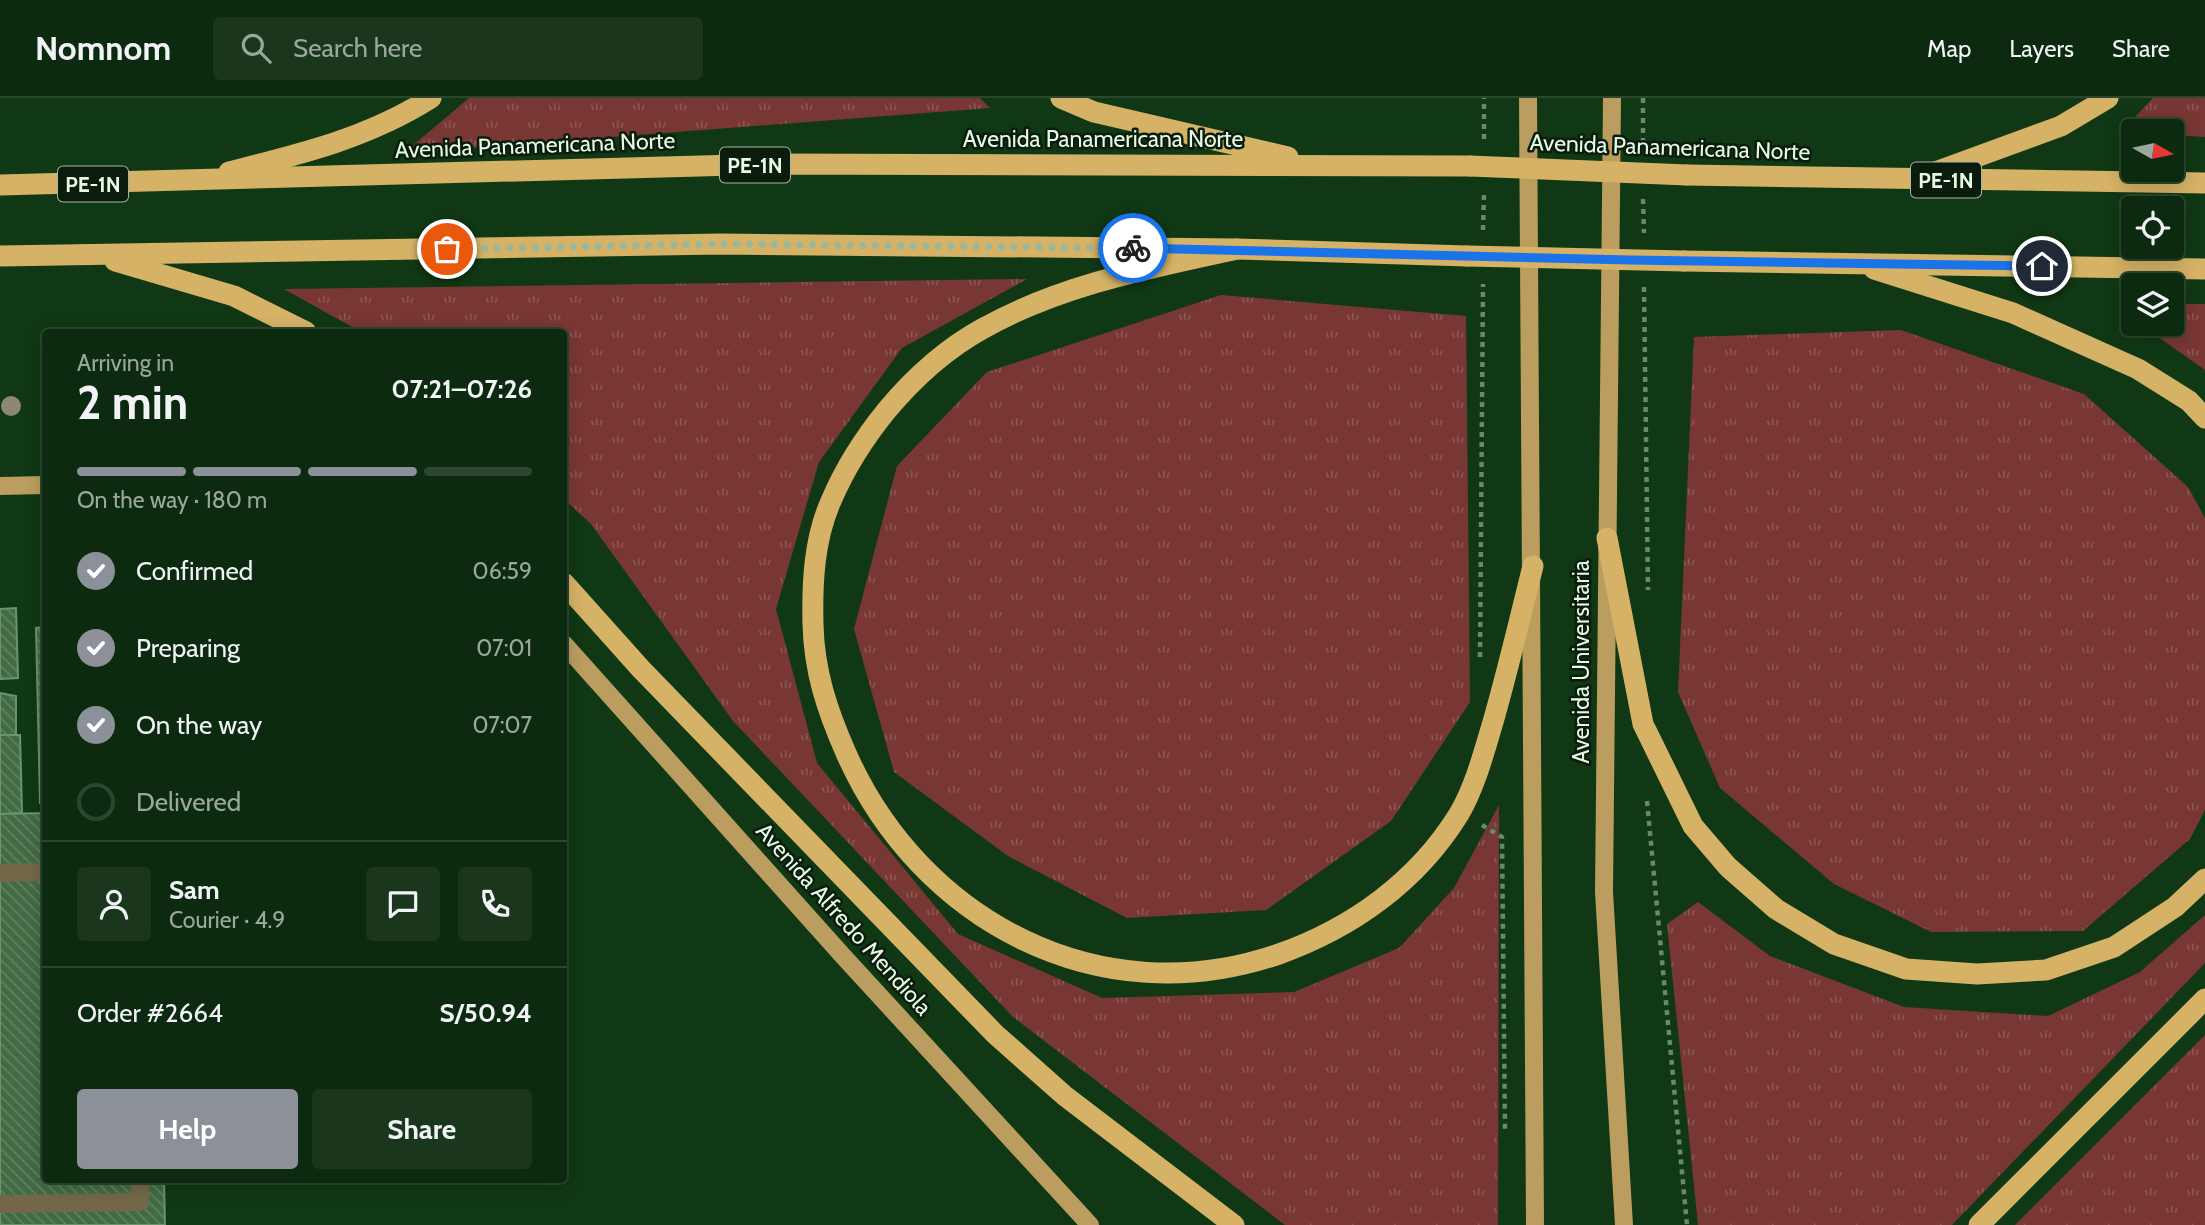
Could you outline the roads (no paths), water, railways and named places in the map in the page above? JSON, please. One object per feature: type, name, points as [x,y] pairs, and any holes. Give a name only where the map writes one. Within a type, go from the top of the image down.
[{"type":"highway","points":[[186,182],[326,148],[396,120],[430,98]]},
{"type":"highway","points":[[1061,98],[1094,112],[1324,165]]},
{"type":"highway","points":[[1916,180],[2061,126],[2108,98]]},
{"type":"highway","name":"Avenida Panamericana Norte","points":[[0,185],[770,164],[1470,166],[1687,175],[2205,183]]},
{"type":"highway","points":[[0,256],[720,244],[1237,249],[1684,261],[2205,269]]},
{"type":"highway","points":[[1237,249],[1127,273],[1064,293],[981,329],[913,379],[865,437],[829,503],[812,578],[814,651],[825,706],[862,791],[906,853],[956,900],[1032,945],[1108,969],[1188,975],[1249,964],[1319,940],[1369,910],[1418,868],[1460,813],[1486,746],[1532,566]]},
{"type":"highway","points":[[93,255],[234,296],[300,329]]},
{"type":"highway","points":[[1852,262],[2013,313],[2138,369],[2189,401],[2205,418]]},
{"type":"highway","points":[[1606,538],[1643,724],[1693,826],[1728,867],[1776,909],[1834,944],[1906,968],[1978,974],[2046,970],[2114,947],[2175,907],[2205,879]]},
{"type":"highway","points":[[567,586],[641,670],[995,1034],[1065,1096],[1234,1225]]},
{"type":"highway","points":[[1979,1225],[1989,1211],[2205,999]]},
{"type":"main road","name":"Avenida Universitaria","points":[[1528,98],[1535,1225]]},
{"type":"main road","name":"Avenida Universitaria","points":[[1612,98],[1604,892],[1626,1225]]},
{"type":"main road","points":[[0,486],[42,485]]},
{"type":"main road","name":"Avenida Alfredo Mendiola","points":[[567,647],[843,956],[1090,1225]]},
{"type":"lane","points":[[0,873],[42,872]]},
{"type":"lane","points":[[0,1204],[140,1202],[140,1183]]}]
